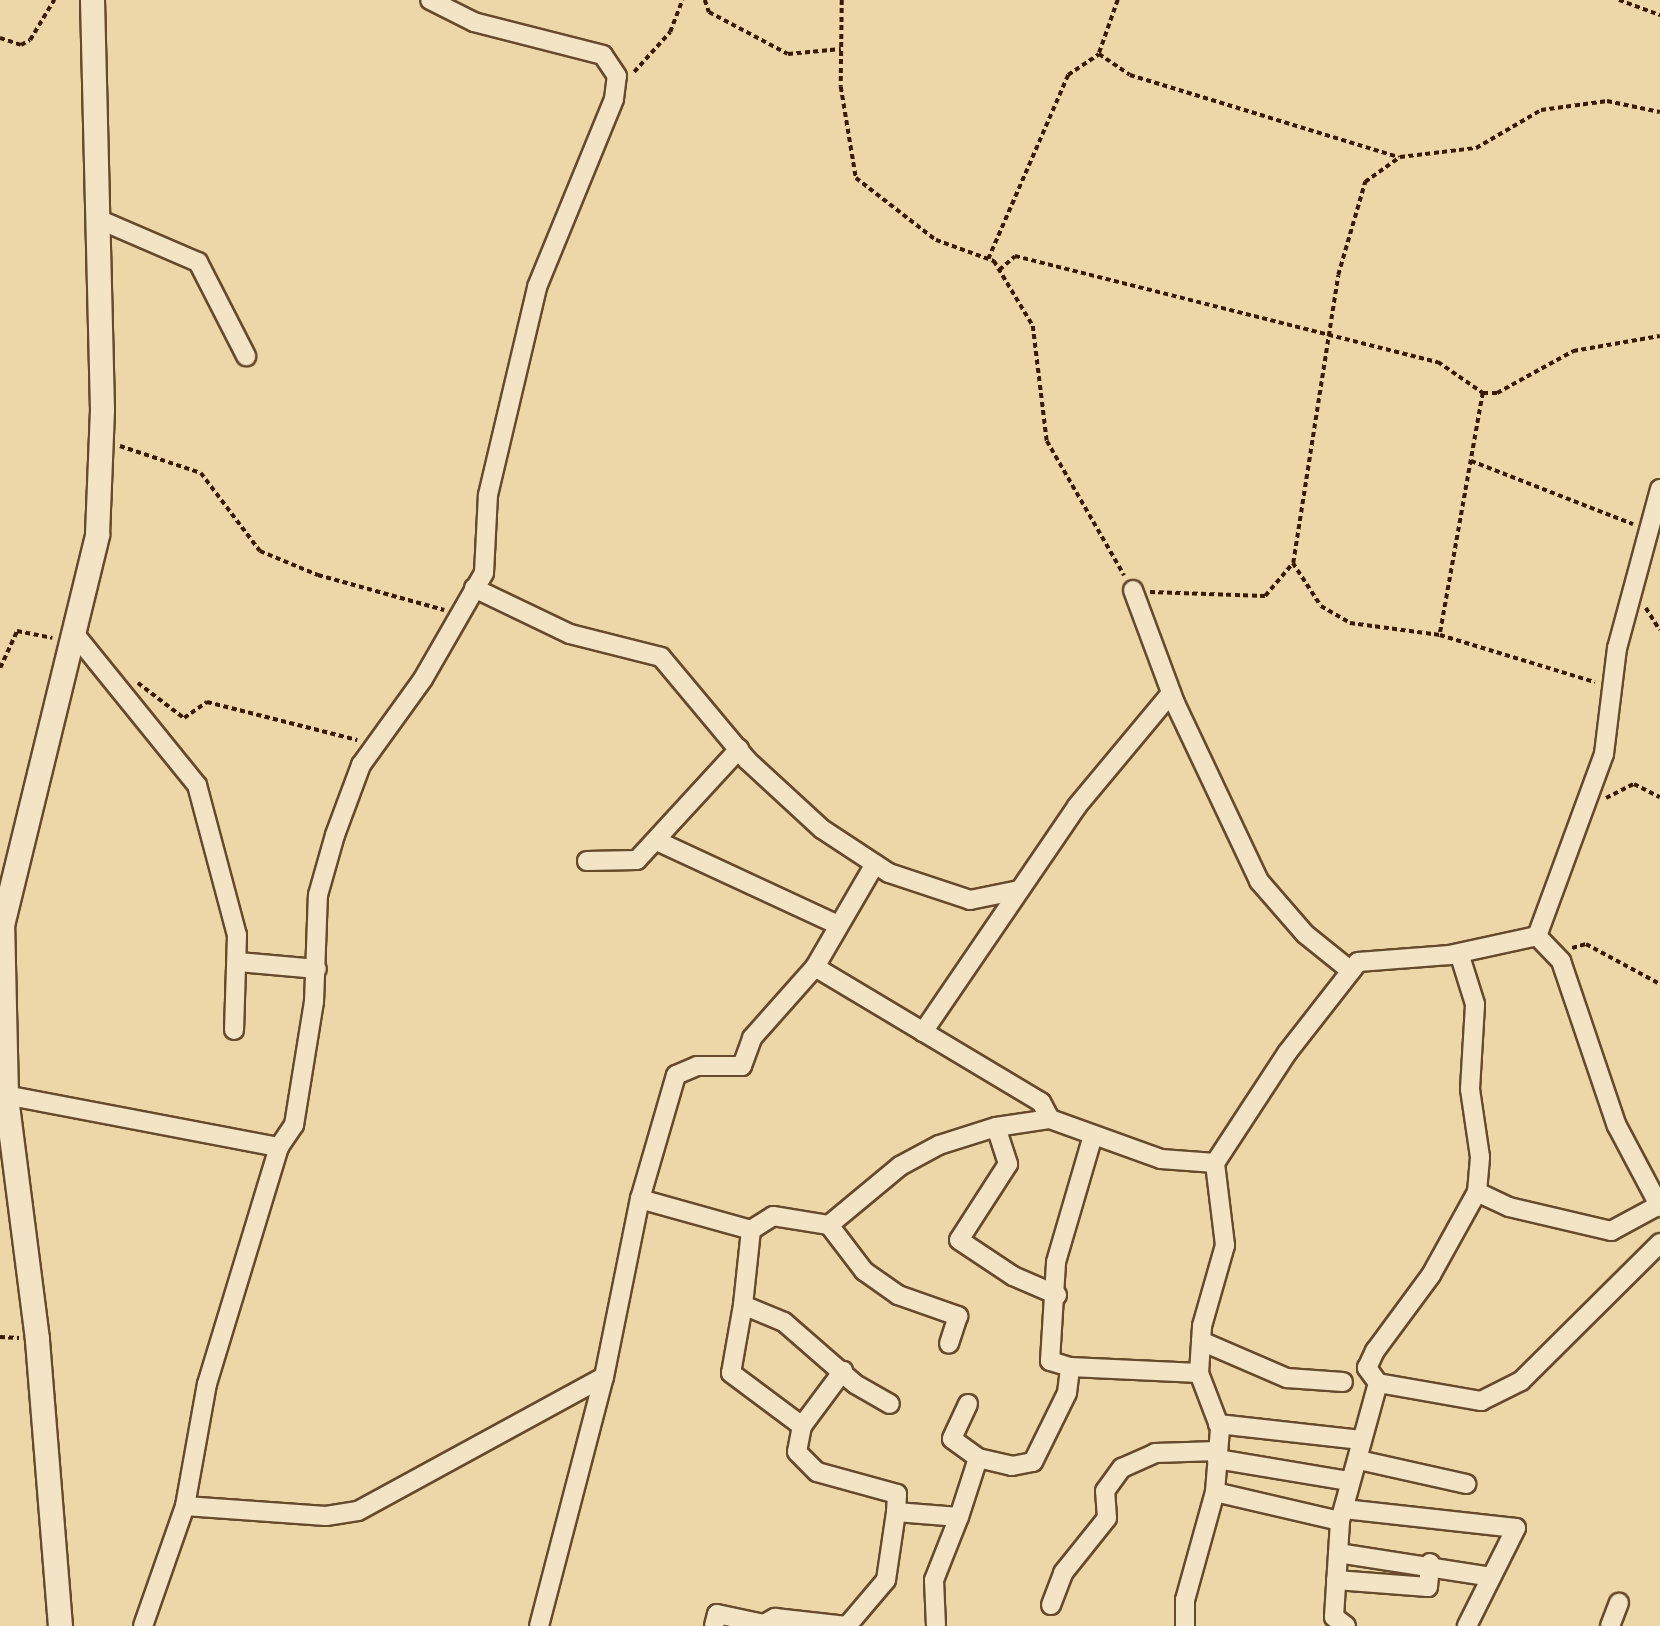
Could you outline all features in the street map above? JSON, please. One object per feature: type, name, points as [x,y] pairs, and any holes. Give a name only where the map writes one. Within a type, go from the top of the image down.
[{"type":"street","points":[[60,1626],[37,1339],[3,1095],[2,925],[97,534],[101,440],[92,0]]},
{"type":"street","points":[[143,1626],[185,1506],[207,1384],[279,1147],[294,1125],[317,969],[318,895],[361,765],[374,743],[423,679],[484,573],[488,495],[537,287],[616,83],[614,64],[590,49],[474,22],[430,0]]},
{"type":"street","points":[[98,219],[198,262],[246,356]]},
{"type":"street","points":[[1537,936],[1604,754],[1612,687],[1647,529],[1660,489]]},
{"type":"street","points":[[474,588],[570,634],[661,657],[739,749],[822,829],[875,864],[970,900],[1018,890]]},
{"type":"street","points":[[1133,590],[1171,693],[1259,881],[1305,934],[1351,971]]},
{"type":"street","points":[[72,637],[197,785],[239,962],[234,1030]]},
{"type":"street","points":[[923,1032],[1018,890],[1171,693]]},
{"type":"street","points":[[587,862],[637,860],[739,749]]},
{"type":"street","points":[[657,841],[838,925]]},
{"type":"street","points":[[539,1626],[604,1377],[640,1199],[676,1075],[697,1066],[742,1066],[752,1038],[815,967],[875,864]]},
{"type":"street","points":[[1185,1626],[1185,1600],[1215,1492],[1218,1455],[1218,1424],[1199,1373],[1201,1341],[1225,1245],[1215,1163],[1358,962],[1458,953],[1537,936]]},
{"type":"street","points":[[1477,1192],[1509,1207],[1611,1231],[1659,1206],[1617,1126],[1576,998],[1553,953],[1537,936]]},
{"type":"street","points":[[1458,953],[1475,1004],[1470,1088],[1480,1157],[1477,1192],[1431,1275],[1367,1368],[1378,1383],[1480,1401],[1521,1381],[1660,1243]]},
{"type":"street","points":[[239,962],[317,969]]},
{"type":"street","points":[[815,967],[1041,1102],[1050,1119]]},
{"type":"street","points":[[3,1095],[279,1147]]},
{"type":"street","points":[[829,1225],[900,1166],[939,1145],[996,1127],[1050,1119],[1092,1139],[1160,1159],[1215,1163]]},
{"type":"street","points":[[996,1127],[1008,1164],[960,1240],[1057,1295]]},
{"type":"street","points":[[1092,1139],[1058,1252],[1057,1295],[1050,1361],[1070,1367],[1199,1373]]},
{"type":"street","points":[[640,1199],[751,1230],[773,1216],[829,1225],[864,1271],[898,1295],[958,1316],[948,1344]]},
{"type":"street","points":[[751,1230],[743,1305],[731,1373],[802,1426]]},
{"type":"street","points":[[743,1305],[784,1322],[843,1371],[890,1404]]},
{"type":"street","points":[[1201,1341],[1287,1378],[1343,1382]]},
{"type":"street","points":[[968,1404],[952,1439],[978,1458],[1013,1466],[1033,1462],[1066,1393],[1070,1367]]},
{"type":"street","points":[[714,1626],[717,1614],[764,1625],[775,1618],[847,1626],[886,1580],[897,1494],[817,1472],[797,1452],[802,1426],[843,1371]]},
{"type":"street","points":[[185,1506],[293,1515],[358,1511],[604,1377]]},
{"type":"street","points":[[1346,1626],[1334,1617],[1342,1515],[1349,1481],[1359,1460],[1361,1440],[1378,1383]]},
{"type":"street","points":[[1218,1424],[1361,1440]]},
{"type":"street","points":[[1051,1605],[1079,1548],[1107,1518],[1105,1491],[1122,1468],[1155,1453],[1218,1455],[1349,1481]]},
{"type":"street","points":[[936,1626],[934,1580],[959,1517],[978,1458]]},
{"type":"street","points":[[1359,1460],[1466,1484]]},
{"type":"street","points":[[1215,1492],[1342,1515],[1516,1528],[1467,1626]]},
{"type":"street","points":[[896,1512],[959,1517]]},
{"type":"street","points":[[1338,1553],[1430,1563],[1491,1577]]},
{"type":"street","points":[[1336,1580],[1428,1587],[1430,1563]]},
{"type":"street","points":[[1609,1626],[1619,1603]]},
{"type":"path","points":[[0,38],[20,45],[30,40],[54,0]]},
{"type":"path","points":[[616,83],[642,67],[670,32],[682,0]]},
{"type":"path","points":[[705,0],[709,12],[788,54],[841,49]]},
{"type":"path","points":[[842,0],[841,49],[856,178],[936,240],[988,259],[999,270],[1033,326],[1047,441],[1133,590],[1265,597],[1293,563],[1331,337],[1338,275],[1365,182],[1400,157]]},
{"type":"path","points":[[988,259],[1068,75],[1099,54],[1118,0]]},
{"type":"path","points":[[1619,0],[1660,15]]},
{"type":"path","points":[[1099,54],[1130,75],[1400,157],[1476,148],[1541,110],[1607,101],[1660,112]]},
{"type":"path","points":[[999,270],[1015,257],[1438,362],[1483,393],[1497,393],[1573,351],[1660,336]]},
{"type":"path","points":[[1440,635],[1483,393]]},
{"type":"path","points":[[101,440],[201,473],[260,551],[318,575],[460,615]]},
{"type":"path","points":[[1471,461],[1647,529]]},
{"type":"path","points":[[1293,563],[1321,606],[1350,623],[1440,635],[1612,687]]},
{"type":"path","points":[[0,668],[17,631],[72,637]]},
{"type":"path","points":[[134,679],[184,718],[207,702],[374,743]]},
{"type":"path","points":[[1583,808],[1634,784],[1660,797]]},
{"type":"path","points":[[1553,953],[1586,944],[1660,984]]}]
